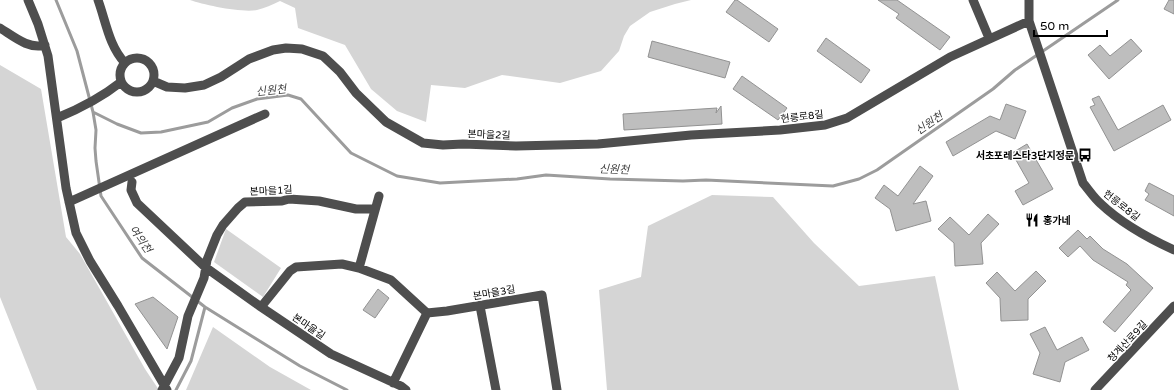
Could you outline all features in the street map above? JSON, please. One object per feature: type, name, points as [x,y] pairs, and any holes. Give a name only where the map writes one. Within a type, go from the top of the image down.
[{"type":"street","points":[[28,0],[38,24],[48,56],[66,188],[76,233],[90,261],[118,306],[164,389]]},
{"type":"street","points":[[98,0],[114,46],[118,55],[125,63]]},
{"type":"street","points":[[973,0],[989,38]]},
{"type":"street","points":[[1029,0],[1029,21]]},
{"type":"street","name":"헌릉로8길","points":[[576,144],[598,144],[691,135],[780,130],[825,125],[847,118],[950,57],[1029,21],[1083,183],[1100,204],[1127,225],[1174,250]]},
{"type":"street","points":[[0,28],[31,45],[39,47],[45,45]]},
{"type":"street","name":"본마을2길","points":[[153,81],[167,87],[185,88],[204,85],[221,77],[249,59],[273,50],[286,48],[302,49],[323,56],[340,72],[356,93],[386,122],[404,134],[423,143],[443,145],[463,144],[516,146],[576,144]]},
{"type":"street","points":[[136,58],[147,61],[153,70],[153,81],[146,90],[140,92],[129,90],[121,82],[120,72],[125,63],[131,59],[136,58]]},
{"type":"street","points":[[57,118],[70,113],[113,89],[121,82]]},
{"type":"street","points":[[69,202],[265,114]]},
{"type":"street","name":"본마을길","points":[[132,182],[131,190],[137,203],[205,268],[331,354],[394,380],[406,390]]},
{"type":"street","points":[[359,268],[379,196]]},
{"type":"street","name":"본마을1길","points":[[205,268],[217,235],[223,225],[245,202],[282,201],[289,199],[319,202],[356,209],[375,210]]},
{"type":"street","points":[[261,307],[290,271],[296,268],[342,264],[359,268],[391,280],[427,313],[394,380]]},
{"type":"street","points":[[164,389],[179,358],[188,316],[204,278],[205,268]]},
{"type":"street","name":"본마을3길","points":[[427,313],[480,306],[542,295],[558,390]]},
{"type":"street","points":[[480,306],[496,390]]},
{"type":"street","name":"청계산로9길","points":[[1095,390],[1174,306]]},
{"type":"shaded area","points":[[190,0],[691,0],[650,12],[630,26],[624,36],[619,51],[601,71],[560,83],[502,75],[465,88],[431,85],[426,122],[397,111],[371,89],[345,45],[298,28],[295,8],[280,1],[257,10],[250,11],[213,6]]},
{"type":"shaded area","points":[[0,65],[41,89],[66,237],[80,254],[145,369],[159,390],[37,390],[0,297]]},
{"type":"shaded area","points":[[712,195],[773,197],[814,243],[859,286],[935,276],[959,390],[607,390],[599,290],[641,277],[648,226]]},
{"type":"shaded area","points":[[226,229],[281,268],[263,297],[214,262]]},
{"type":"shaded area","points":[[213,327],[270,367],[311,390],[186,390]]},
{"type":"building","points":[[735,0],[778,29],[769,42],[726,12]]},
{"type":"building","points":[[878,0],[897,0],[950,37],[940,50],[896,18],[899,14]]},
{"type":"building","points":[[1169,0],[1174,0],[1174,14],[1164,9]]},
{"type":"building","points":[[826,38],[870,70],[861,83],[817,51]]},
{"type":"building","points":[[1131,39],[1142,51],[1109,79],[1088,55],[1100,45],[1110,56]]},
{"type":"building","points":[[652,41],[730,62],[725,78],[648,57]]},
{"type":"building","points":[[742,76],[787,108],[778,120],[733,89]]},
{"type":"building","points":[[1099,96],[1118,130],[1163,105],[1171,120],[1114,151],[1090,107],[1095,105],[1092,99]]},
{"type":"building","points":[[1006,104],[1026,111],[1015,139],[996,131],[953,156],[946,142],[990,116],[1000,120]]},
{"type":"building","points":[[721,106],[722,124],[624,130],[623,114],[717,108],[716,113]]},
{"type":"building","points":[[1027,144],[1053,189],[1023,205],[1015,191],[1029,183],[1012,153]]},
{"type":"building","points":[[920,166],[933,176],[913,204],[926,201],[931,221],[896,231],[890,209],[875,198],[884,185],[898,196]]},
{"type":"building","points":[[1149,183],[1174,196],[1174,216],[1145,200],[1149,194],[1145,191]]},
{"type":"building","points":[[988,214],[999,224],[981,243],[983,264],[955,266],[954,243],[938,229],[950,217],[969,235]]},
{"type":"building","points":[[1078,230],[1087,239],[1090,236],[1103,249],[1127,264],[1153,288],[1115,332],[1103,322],[1131,290],[1126,285],[1128,282],[1093,260],[1080,246],[1068,257],[1059,248]]},
{"type":"building","points":[[1036,271],[1046,281],[1028,299],[1028,320],[1001,321],[1000,298],[986,283],[997,272],[1015,291]]},
{"type":"building","points":[[378,289],[389,298],[375,318],[363,310]]},
{"type":"building","points":[[153,297],[178,317],[167,349],[135,304]]},
{"type":"building","points":[[1045,327],[1057,350],[1082,337],[1089,350],[1065,362],[1060,382],[1033,374],[1040,353],[1030,334]]},
{"type":"waterway","name":"여의천","points":[[56,0],[77,51],[93,112],[96,130],[96,161],[101,196],[142,258],[205,307],[300,366],[347,390]]},
{"type":"waterway","name":"신원천","points":[[93,112],[117,124],[141,133],[161,132],[208,122],[232,108],[257,99],[288,95],[301,99],[351,153],[397,176],[440,183],[517,179],[546,175],[610,179],[683,181],[706,180],[833,186],[859,179],[877,170],[993,89],[1015,70],[1118,0]]},
{"type":"waterway","points":[[176,390],[191,361],[205,307]]},
{"type":"place","name":"서초포레스타3단지정문","points":[[1085,155]]},
{"type":"place","name":"홍가네","points":[[1032,220]]}]
